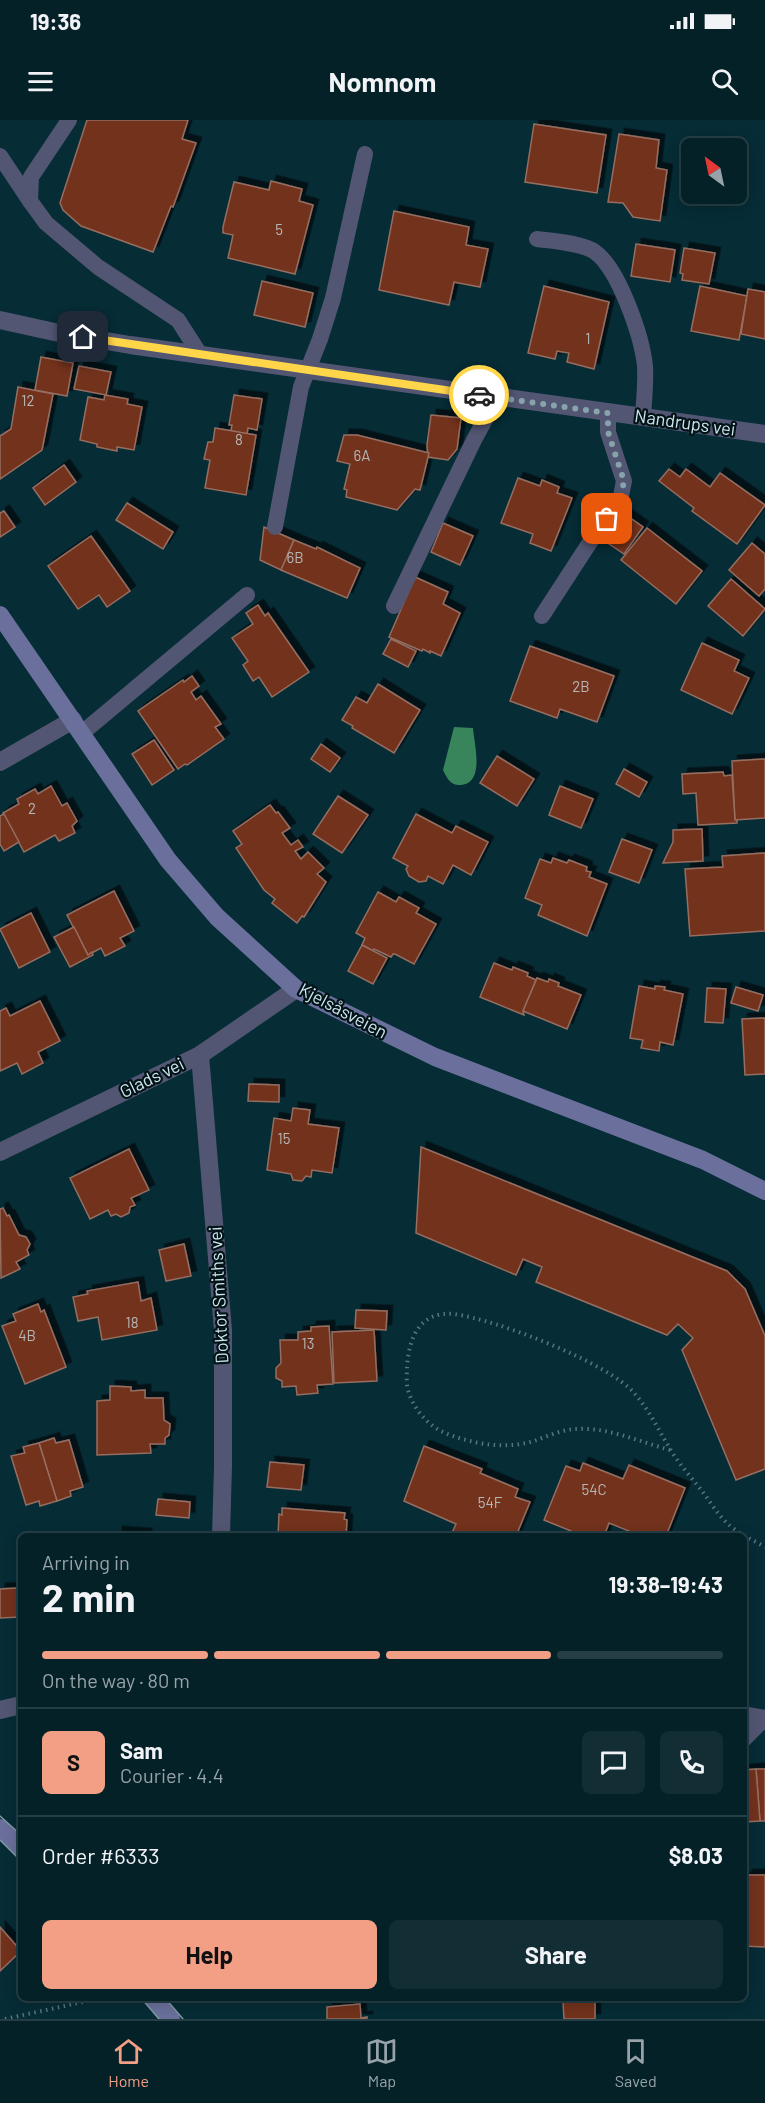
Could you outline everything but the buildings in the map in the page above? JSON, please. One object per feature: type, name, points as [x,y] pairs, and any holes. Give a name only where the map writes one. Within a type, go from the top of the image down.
[{"type":"street","name":"Nandrups vei","points":[[0,320],[59,333],[201,356],[765,434]]},
{"type":"street","name":"Kjelsåsveien","points":[[0,615],[168,860],[217,917],[297,988],[435,1057],[703,1160],[765,1191]]},
{"type":"street","points":[[0,762],[78,727]]},
{"type":"street","name":"Glads vei","points":[[0,1152],[200,1055],[297,988]]},
{"type":"street","name":"Doktor Smiths vei","points":[[200,1055],[223,1330],[223,1466],[220,1533]]},
{"type":"street","points":[[0,1710],[18,1706]]},
{"type":"street","points":[[0,1827],[18,1845]]},
{"type":"lane","points":[[30,201],[31,177],[69,120]]},
{"type":"lane","points":[[275,527],[299,398],[333,298],[365,154]]},
{"type":"lane","points":[[0,156],[46,223],[98,267],[178,320],[201,356]]},
{"type":"lane","points":[[537,239],[577,245],[595,251],[617,282],[642,348],[645,368],[643,417]]},
{"type":"lane","points":[[394,606],[487,416],[491,396]]},
{"type":"lane","points":[[542,615],[620,501],[624,481],[608,432],[608,413]]},
{"type":"lane","points":[[78,727],[247,595]]},
{"type":"lane","points":[[747,1715],[765,1718]]},
{"type":"lane","points":[[747,1736],[765,1718]]},
{"type":"path","points":[[670,1450],[595,1430],[576,1429],[530,1442],[500,1445],[474,1443],[442,1431],[425,1419],[414,1405],[407,1388],[408,1356],[415,1331],[423,1322],[436,1316],[451,1314],[469,1316],[540,1341],[585,1360],[618,1378],[634,1392],[650,1413],[670,1450],[727,1524],[742,1533]]},
{"type":"path","points":[[747,1536],[765,1547]]},
{"type":"path","points":[[5,2019],[87,2001]]},
{"type":"shaded area","points":[[454,727],[473,728],[476,753],[476,771],[473,778],[459,785],[451,782],[443,770]]},
{"type":"tram line","points":[[0,1816],[18,1832]]},
{"type":"tram line","points":[[0,1840],[18,1858]]},
{"type":"tram line","points":[[144,2001],[159,2019]]},
{"type":"tram line","points":[[168,2001],[183,2019]]},
{"type":"way so far","points":[[479,395],[608,413],[608,432],[624,481],[620,501],[607,519]]},
{"type":"route","points":[[83,337],[479,395]]}]
